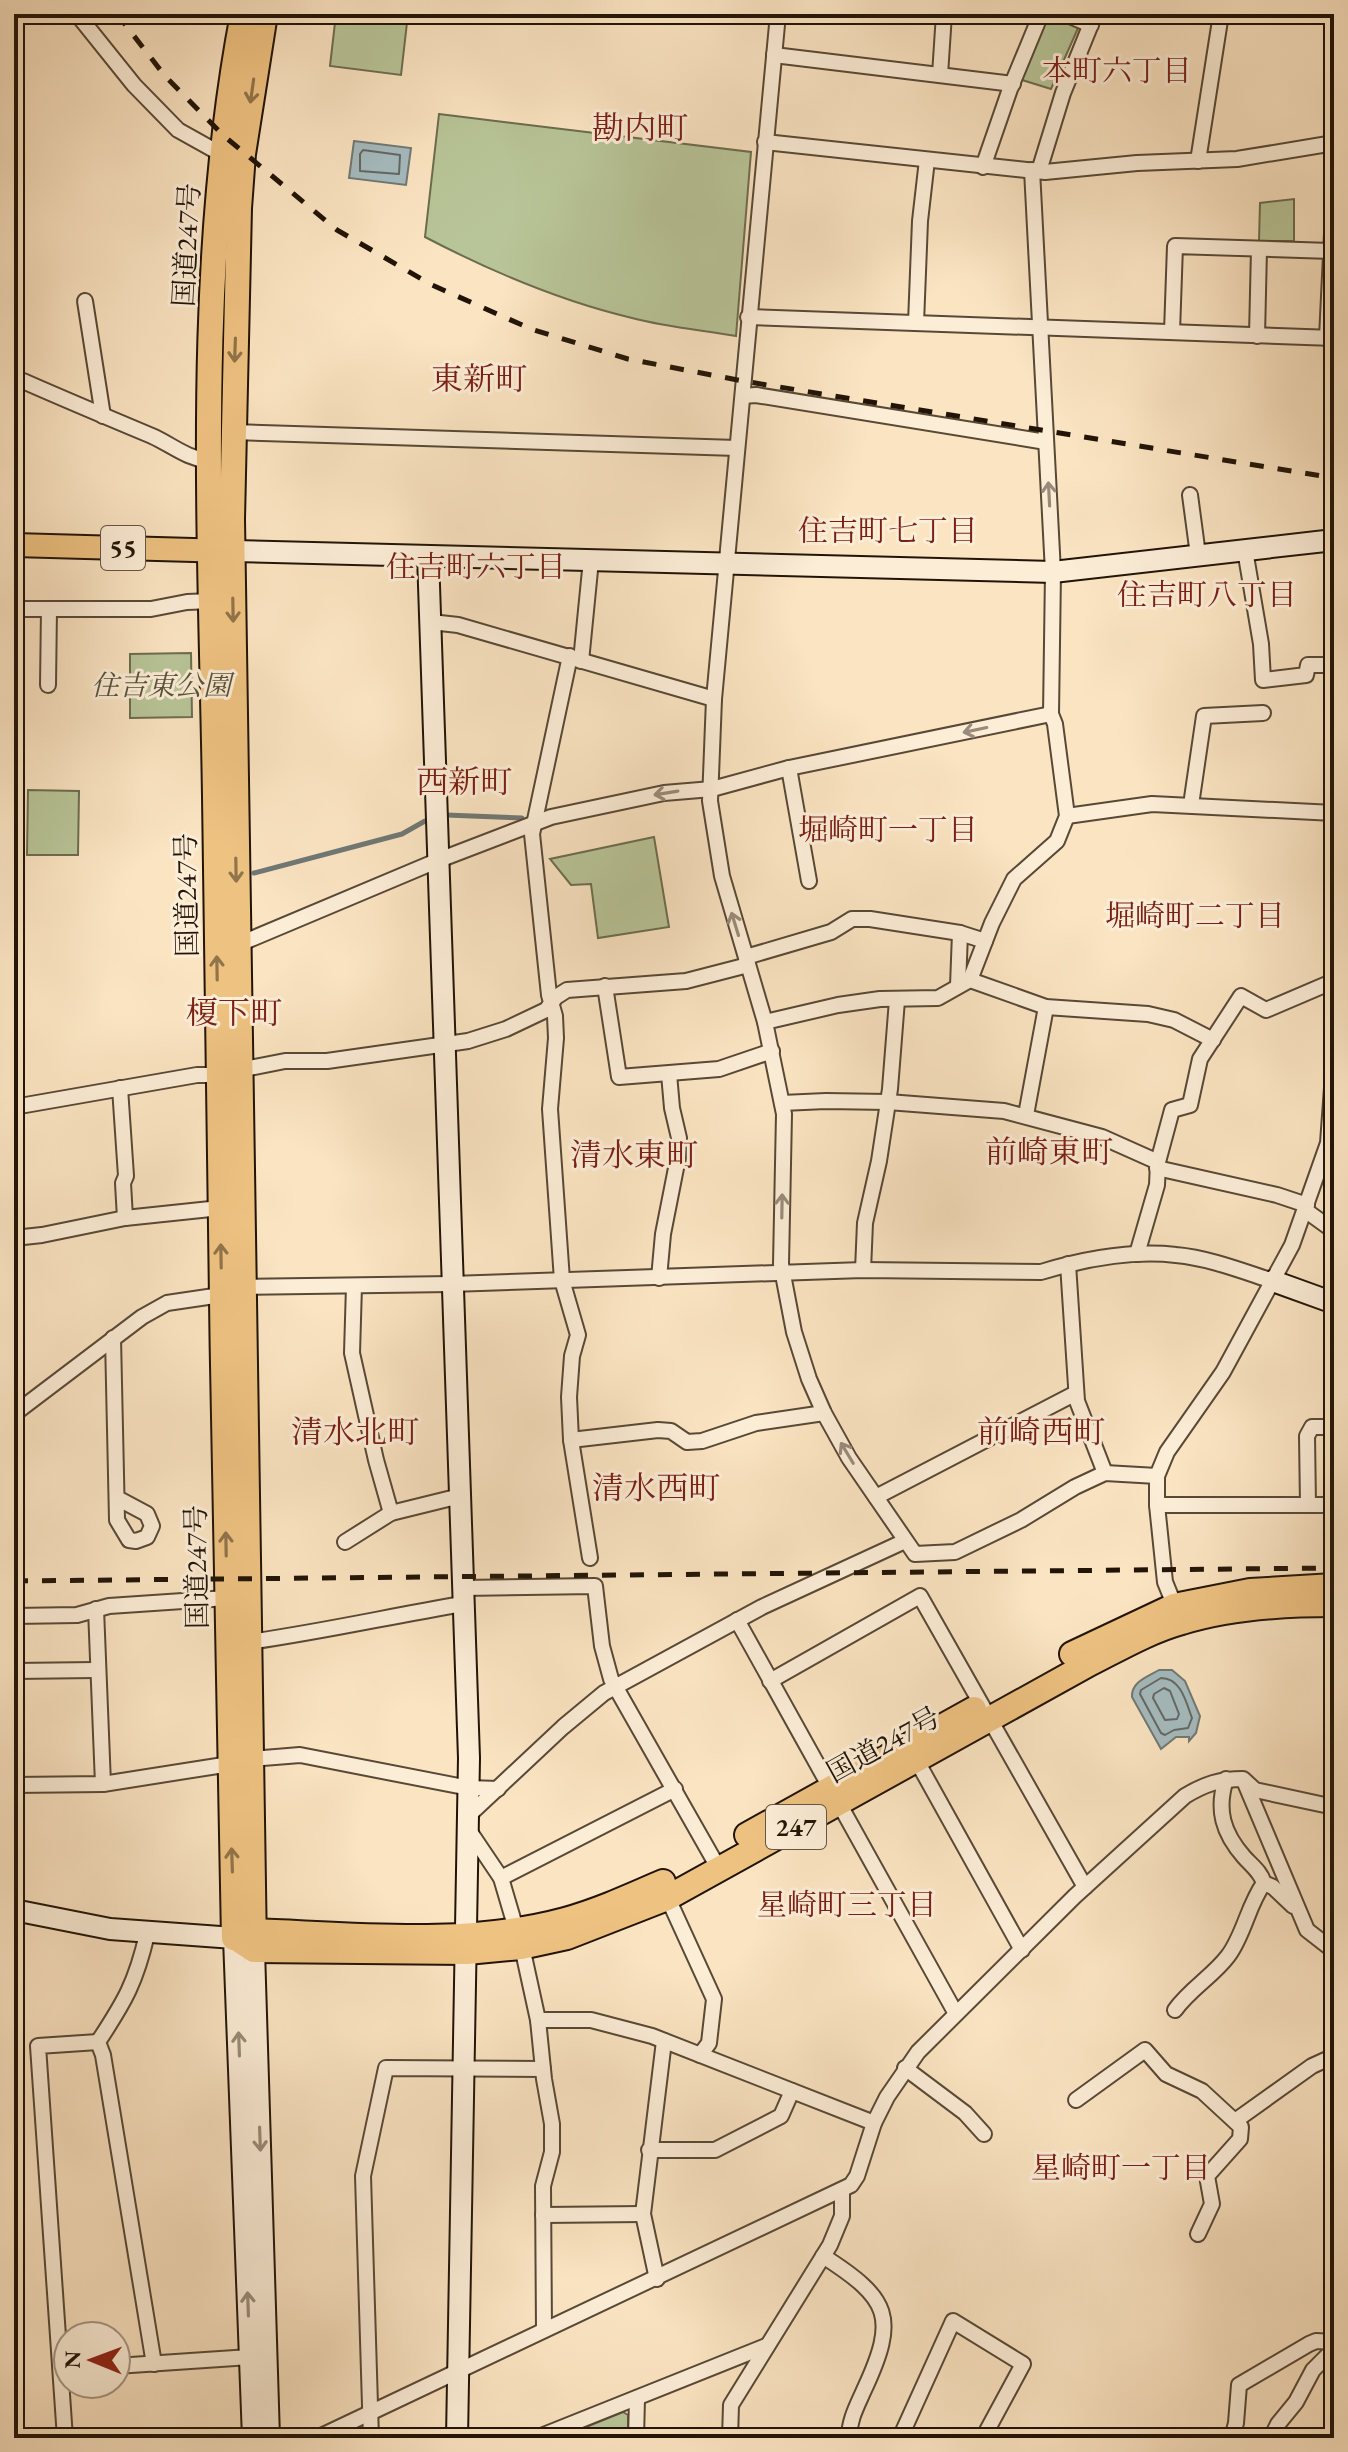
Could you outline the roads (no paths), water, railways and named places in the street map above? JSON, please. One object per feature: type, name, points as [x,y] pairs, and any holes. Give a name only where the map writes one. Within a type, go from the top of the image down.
[{"type":"highway","name":"国道247号","points":[[243,14],[229,83],[221,154],[209,461],[221,551],[237,945],[220,1208],[232,1291],[227,1598],[241,1762],[247,1940],[467,1944],[518,1938],[565,1920],[664,1890],[986,1712],[1083,1648],[1250,1591],[1334,1586]]},
{"type":"highway","name":"国道247号","points":[[241,1762],[249,1642],[232,1291],[212,601],[221,551],[233,432],[243,154],[265,14]]},
{"type":"highway","name":"国道247号","points":[[1178,1614],[1334,1604]]},
{"type":"main road","name":"55","points":[[14,545],[221,551]]},
{"type":"street","points":[[77,14],[134,85],[178,130],[221,154]]},
{"type":"street","points":[[778,14],[714,699],[710,801],[722,876],[765,1022],[782,1103],[781,1264],[794,1332],[824,1413],[849,1458],[915,1554],[955,1552],[1021,1520],[1075,1487],[1105,1473],[1157,1476]]},
{"type":"street","points":[[940,75],[944,14]]},
{"type":"street","points":[[983,167],[1041,14]]},
{"type":"street","points":[[765,1022],[838,1005],[938,998],[964,983],[1014,879],[1057,841],[1067,816],[1055,724],[1051,714],[1053,572],[1036,171],[1093,19],[1065,14]]},
{"type":"street","points":[[1198,161],[1221,14]]},
{"type":"street","points":[[774,55],[1013,84]]},
{"type":"street","points":[[765,142],[1036,171],[1237,159],[1334,143]]},
{"type":"street","points":[[916,323],[920,221],[927,160]]},
{"type":"street","points":[[748,317],[1330,338],[1334,192]]},
{"type":"street","points":[[1172,332],[1175,246],[1331,251]]},
{"type":"street","points":[[1257,336],[1259,249]]},
{"type":"street","points":[[85,301],[103,416]]},
{"type":"street","points":[[14,381],[23,381],[156,438],[196,460],[209,461]]},
{"type":"street","points":[[743,396],[756,395],[1046,442]]},
{"type":"street","points":[[233,432],[737,448]]},
{"type":"street","points":[[1190,495],[1198,555]]},
{"type":"street","points":[[221,551],[1053,572],[1334,540]]},
{"type":"street","points":[[1245,550],[1261,644],[1263,680],[1306,675],[1308,665],[1334,665]]},
{"type":"street","points":[[428,556],[469,1788],[457,2438]]},
{"type":"street","points":[[590,1558],[571,1440],[569,1397],[572,1356],[578,1335],[562,1280],[551,1140],[555,1016],[539,917],[532,834],[576,659],[591,560]]},
{"type":"street","points":[[14,609],[151,609],[212,601]]},
{"type":"street","points":[[48,685],[49,609]]},
{"type":"street","points":[[431,622],[458,625],[714,699]]},
{"type":"street","points":[[1191,805],[1204,716],[1263,713]]},
{"type":"street","points":[[237,945],[439,860],[551,817],[664,793],[712,789],[789,768],[1051,714]]},
{"type":"street","points":[[789,768],[809,881]]},
{"type":"street","points":[[1067,816],[1142,804],[1334,813]]},
{"type":"street","points":[[14,1107],[285,1061],[327,1061],[468,1041],[506,1029],[546,1010],[567,990],[686,981],[831,932],[852,919],[960,933],[985,941]]},
{"type":"street","points":[[960,933],[964,983]]},
{"type":"street","points":[[1137,1254],[1157,1185],[1158,1165],[1172,1110],[1190,1105],[1200,1059],[1241,996],[1266,1010],[1334,981]]},
{"type":"street","points":[[964,983],[1046,1007],[1148,1014],[1174,1020],[1213,1040]]},
{"type":"street","points":[[605,986],[619,1077],[719,1069],[772,1051]]},
{"type":"street","points":[[863,1270],[865,1223],[888,1102],[897,1000]]},
{"type":"street","points":[[1026,1115],[1046,1007]]},
{"type":"street","points":[[1178,1614],[1165,1582],[1157,1476],[1167,1452],[1223,1372],[1292,1245],[1328,1143],[1334,1060]]},
{"type":"street","points":[[659,1278],[663,1234],[678,1148],[669,1074]]},
{"type":"street","points":[[120,1088],[126,1176],[123,1183],[125,1218]]},
{"type":"street","points":[[782,1103],[888,1102],[1026,1115],[1102,1137],[1158,1165],[1277,1195],[1306,1208],[1334,1231]]},
{"type":"street","points":[[14,1238],[125,1218],[220,1208]]},
{"type":"street","points":[[14,1414],[113,1338],[167,1303],[232,1291],[863,1270],[1041,1272],[1068,1264],[1137,1254],[1178,1255],[1273,1281],[1334,1303]]},
{"type":"street","points":[[1068,1264],[1076,1393],[1095,1453],[1105,1473]]},
{"type":"street","points":[[354,1286],[352,1353],[391,1513]]},
{"type":"street","points":[[113,1338],[117,1498]]},
{"type":"street","points":[[876,1497],[1076,1393]]},
{"type":"street","points":[[571,1440],[658,1430],[671,1431],[687,1442],[702,1441],[756,1423],[824,1413]]},
{"type":"street","points":[[1308,1505],[1307,1436],[1312,1427],[1334,1427]]},
{"type":"street","points":[[345,1542],[391,1513],[460,1496]]},
{"type":"street","points":[[1157,1505],[1334,1505]]},
{"type":"street","points":[[468,1822],[498,1789],[580,1713],[617,1686],[737,1620],[905,1541]]},
{"type":"street","points":[[249,1642],[309,1635],[463,1596],[595,1586],[602,1646],[611,1679],[716,1862]]},
{"type":"street","points":[[770,1681],[920,1596],[1085,1887]]},
{"type":"street","points":[[14,1616],[77,1615],[109,1606],[227,1598]]},
{"type":"street","points":[[96,1609],[96,1670],[103,1784]]},
{"type":"street","points":[[737,1620],[955,2012]]},
{"type":"street","points":[[14,1671],[96,1670]]},
{"type":"street","points":[[912,1753],[1022,1950]]},
{"type":"street","points":[[14,1785],[103,1784],[300,1755],[469,1788],[498,1789]]},
{"type":"street","points":[[1226,1779],[1220,1796],[1220,1814],[1242,1855],[1261,1874],[1264,1883],[1273,1887],[1296,1909]]},
{"type":"street","points":[[1243,1779],[1307,1930],[1334,1951]]},
{"type":"street","points":[[317,2438],[851,2185],[857,2176],[874,2123],[905,2068],[955,2012],[1185,1796],[1205,1784],[1243,1779],[1255,1790],[1334,1807]]},
{"type":"street","points":[[501,1878],[675,1789]]},
{"type":"street","points":[[468,1822],[501,1878],[538,2020],[552,2124],[552,2152],[543,2186],[544,2330]]},
{"type":"street","points":[[1175,2010],[1183,1998],[1230,1954],[1249,1908],[1264,1883]]},
{"type":"street","points":[[664,1890],[714,1999],[709,2043],[700,2055]]},
{"type":"street","points":[[14,1910],[147,1934],[247,1940]]},
{"type":"street","points":[[98,2042],[123,2005],[138,1974],[147,1934]]},
{"type":"street","points":[[247,1940],[253,2438]]},
{"type":"street","points":[[247,1940],[269,2438]]},
{"type":"street","points":[[538,2020],[591,2020],[664,2041],[874,2123]]},
{"type":"street","points":[[657,2279],[643,2214],[664,2041]]},
{"type":"street","points":[[98,2042],[103,2055],[154,2364]]},
{"type":"street","points":[[60,2320],[38,2046],[98,2042]]},
{"type":"street","points":[[1076,2100],[1145,2050],[1166,2074],[1202,2091],[1241,2127],[1240,2139],[1207,2176],[1212,2204],[1198,2234]]},
{"type":"street","points":[[1235,2121],[1312,2066],[1334,2056]]},
{"type":"street","points":[[371,2438],[363,2176],[386,2068],[543,2069]]},
{"type":"street","points":[[905,2068],[965,2113],[984,2134]]},
{"type":"street","points":[[649,2150],[715,2150],[781,2116],[792,2091]]},
{"type":"street","points":[[730,2438],[731,2405],[823,2256],[842,2216],[842,2191]]},
{"type":"street","points":[[543,2215],[643,2214]]},
{"type":"street","points":[[823,2256],[856,2277],[867,2288],[882,2315],[883,2345],[854,2412],[849,2438]]},
{"type":"street","points":[[900,2438],[953,2321],[1023,2364],[983,2438]]},
{"type":"street","points":[[1232,2438],[1239,2385],[1309,2344],[1316,2341],[1334,2342]]},
{"type":"street","points":[[541,2438],[767,2346]]},
{"type":"street","points":[[1271,2438],[1313,2370],[1334,2349]]},
{"type":"street","points":[[132,2365],[250,2357]]},
{"type":"street","points":[[636,2438],[637,2398]]},
{"type":"street","points":[[64,2400],[65,2438]]},
{"type":"water","points":[[354,141],[411,148],[406,185],[349,178]]},
{"type":"water","points":[[1159,1670],[1172,1670],[1185,1681],[1200,1716],[1196,1733],[1189,1741],[1189,1737],[1176,1737],[1161,1749],[1132,1697],[1137,1684]]},
{"type":"waterway","points":[[446,815],[522,818]]},
{"type":"waterway","points":[[254,873],[402,834],[425,821]]},
{"type":"railway","points":[[117,14],[165,76],[224,136],[337,230],[432,285],[531,329],[628,359],[743,381],[1334,478]]},
{"type":"railway","points":[[14,1581],[1334,1568]]},
{"type":"district","name":"本町六丁目","points":[[1117,70]]},
{"type":"district","name":"勘内町","points":[[640,128]]},
{"type":"district","name":"東新町","points":[[479,379]]},
{"type":"district","name":"住吉町七丁目","points":[[888,530]]},
{"type":"district","name":"住吉町六丁目","points":[[476,566]]},
{"type":"district","name":"住吉町八丁目","points":[[1207,594]]},
{"type":"district","name":"西新町","points":[[464,782]]},
{"type":"district","name":"堀崎町一丁目","points":[[888,829]]},
{"type":"district","name":"堀崎町二丁目","points":[[1195,915]]},
{"type":"district","name":"榎下町","points":[[234,1013]]},
{"type":"district","name":"前崎東町","points":[[1049,1152]]},
{"type":"district","name":"清水東町","points":[[634,1155]]},
{"type":"district","name":"清水北町","points":[[355,1432]]},
{"type":"district","name":"前崎西町","points":[[1041,1432]]},
{"type":"district","name":"清水西町","points":[[656,1488]]},
{"type":"district","name":"星崎町三丁目","points":[[847,1904]]},
{"type":"district","name":"星崎町一丁目","points":[[1121,2167]]},
{"type":"park label","name":"住吉東公園","points":[[161,685]]}]
